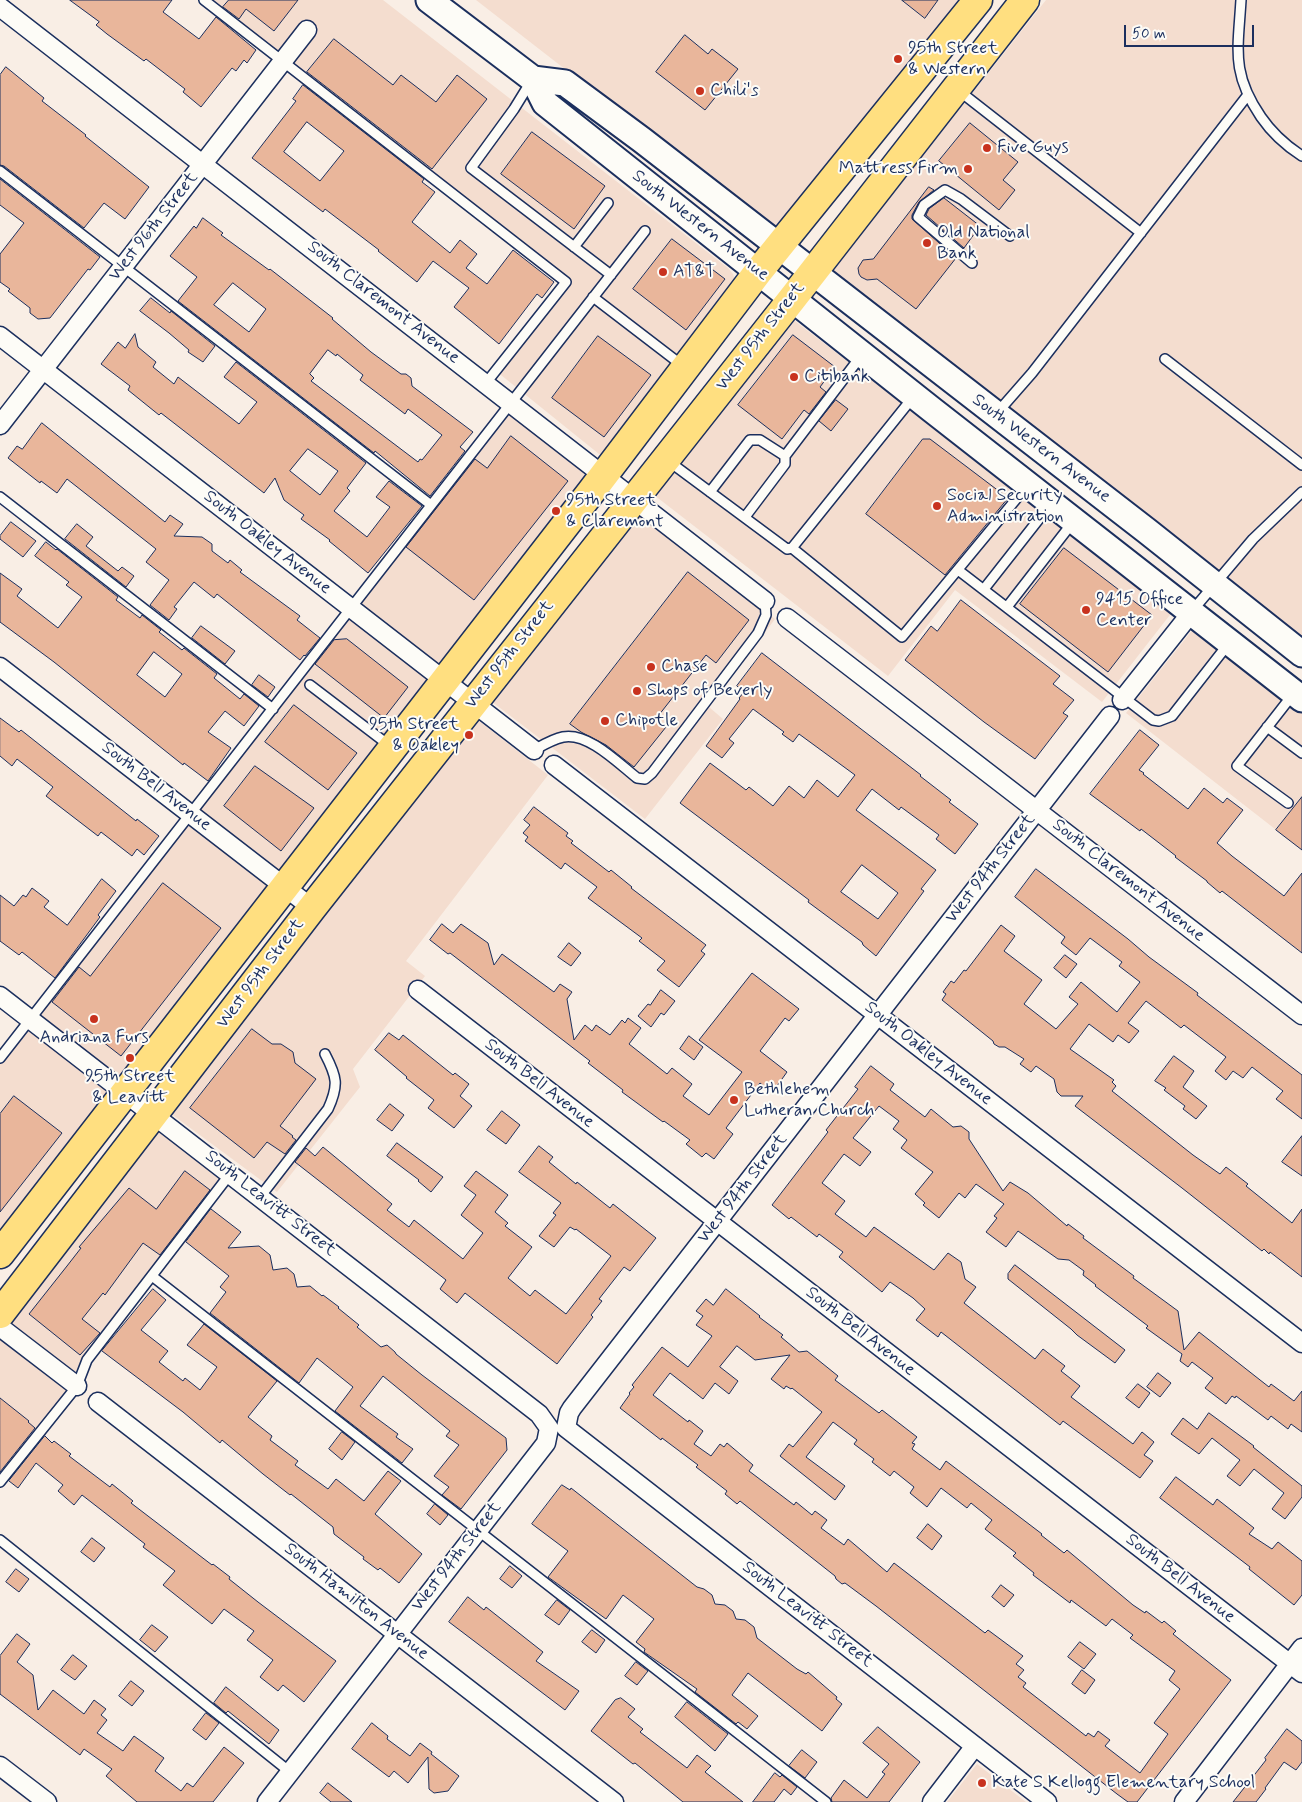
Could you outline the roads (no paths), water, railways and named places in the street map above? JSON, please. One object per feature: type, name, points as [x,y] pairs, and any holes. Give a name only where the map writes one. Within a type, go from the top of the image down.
[{"type":"main road","name":"South Western Avenue","points":[[429,0],[533,78],[545,103],[914,396],[1298,696]]},
{"type":"main road","name":"West 95th Street","points":[[0,1254],[445,680],[758,272],[978,0]]},
{"type":"main road","name":"West 95th Street","points":[[0,1314],[312,908],[1025,0]]},
{"type":"main road","name":"South Western Avenue","points":[[533,78],[564,83],[779,246],[1214,583],[1302,654]]},
{"type":"street","name":"South Claremont Avenue","points":[[0,7],[766,601]]},
{"type":"street","name":"West 96th Street","points":[[0,425],[307,30]]},
{"type":"street","name":"South Oakley Avenue","points":[[0,336],[534,750]]},
{"type":"street","points":[[1124,699],[1191,613]]},
{"type":"street","name":"South Claremont Avenue","points":[[787,618],[1302,1015]]},
{"type":"street","name":"South Bell Avenue","points":[[0,667],[312,908]]},
{"type":"street","name":"West 94th Street","points":[[266,1802],[1110,716]]},
{"type":"street","name":"South Oakley Avenue","points":[[554,765],[1302,1343]]},
{"type":"street","name":"South Bell Avenue","points":[[418,990],[1296,1669]]},
{"type":"street","name":"South Leavitt Street","points":[[0,996],[539,1414],[561,1423],[1047,1802]]},
{"type":"street","points":[[0,1327],[77,1386]]},
{"type":"street","name":"South Hamilton Avenue","points":[[98,1402],[614,1802]]},
{"type":"street","points":[[539,1414],[561,1423]]},
{"type":"street","points":[[1184,1802],[1296,1669],[1302,1648]]},
{"type":"street","points":[[932,1802],[975,1746]]},
{"type":"street","points":[[0,1766],[47,1802]]},
{"type":"lane","points":[[204,0],[566,282],[486,383]]},
{"type":"lane","points":[[1241,0],[1238,58],[1242,85],[1247,96],[1276,136],[1302,156]]},
{"type":"lane","points":[[533,78],[514,109],[471,168],[611,275]]},
{"type":"lane","points":[[955,88],[1141,233]]},
{"type":"lane","points":[[995,415],[1032,373],[1247,96]]},
{"type":"lane","points":[[0,171],[431,505]]},
{"type":"lane","points":[[972,263],[918,217],[924,205],[945,190],[961,199],[1010,236]]},
{"type":"lane","points":[[574,247],[608,203]]},
{"type":"lane","points":[[0,1058],[510,402],[645,232]]},
{"type":"lane","points":[[594,297],[685,367]]},
{"type":"lane","points":[[745,517],[785,464],[785,456],[862,354]]},
{"type":"lane","points":[[1165,359],[1302,464]]},
{"type":"lane","points":[[792,548],[914,396]]},
{"type":"lane","points":[[710,492],[750,440],[760,440],[785,456]]},
{"type":"lane","points":[[665,458],[787,549],[792,548],[902,637],[1028,484]]},
{"type":"lane","points":[[1191,613],[1214,583],[1253,539],[1302,492]]},
{"type":"lane","points":[[0,497],[273,709]]},
{"type":"lane","points":[[984,589],[1052,503]]},
{"type":"lane","points":[[1007,607],[1074,521]]},
{"type":"lane","points":[[958,570],[1153,720],[1159,721],[1172,716],[1229,642]]},
{"type":"lane","points":[[534,750],[564,737],[577,737],[589,741],[637,778],[645,779],[652,773],[758,633],[766,615],[766,601]]},
{"type":"lane","points":[[310,684],[392,748]]},
{"type":"lane","points":[[1288,803],[1237,766],[1267,727],[1298,696]]},
{"type":"lane","points":[[1267,727],[1302,753]]},
{"type":"lane","points":[[260,1197],[328,1109],[336,1092],[334,1071],[325,1054]]},
{"type":"lane","points":[[0,1482],[77,1386],[87,1360],[230,1174]]},
{"type":"lane","points":[[152,1276],[826,1802]]},
{"type":"lane","points":[[0,1540],[290,1772]]},
{"type":"place","name":"95th Street & Western","points":[[898,59]]},
{"type":"place","name":"Chili's","points":[[700,91]]},
{"type":"place","name":"Five Guys","points":[[987,148]]},
{"type":"place","name":"Mattress Firm","points":[[968,169]]},
{"type":"place","name":"Old National Bank","points":[[927,243]]},
{"type":"place","name":"AT&T","points":[[663,272]]},
{"type":"place","name":"Citibank","points":[[794,377]]},
{"type":"place","name":"Social Security Administration","points":[[937,506]]},
{"type":"place","name":"95th Street & Claremont","points":[[556,511]]},
{"type":"place","name":"9415 Office Center","points":[[1086,610]]},
{"type":"place","name":"Chase","points":[[651,667]]},
{"type":"place","name":"Shops of Beverly","points":[[637,691]]},
{"type":"place","name":"Chipotle","points":[[605,721]]},
{"type":"place","name":"95th Street & Oakley","points":[[469,735]]},
{"type":"place","name":"Andriana Furs","points":[[94,1019]]},
{"type":"place","name":"95th Street & Leavitt","points":[[130,1058]]},
{"type":"place","name":"Bethlehem Lutheran Church","points":[[734,1100]]},
{"type":"place","name":"Kate S Kellogg Elementary School","points":[[982,1783]]}]
